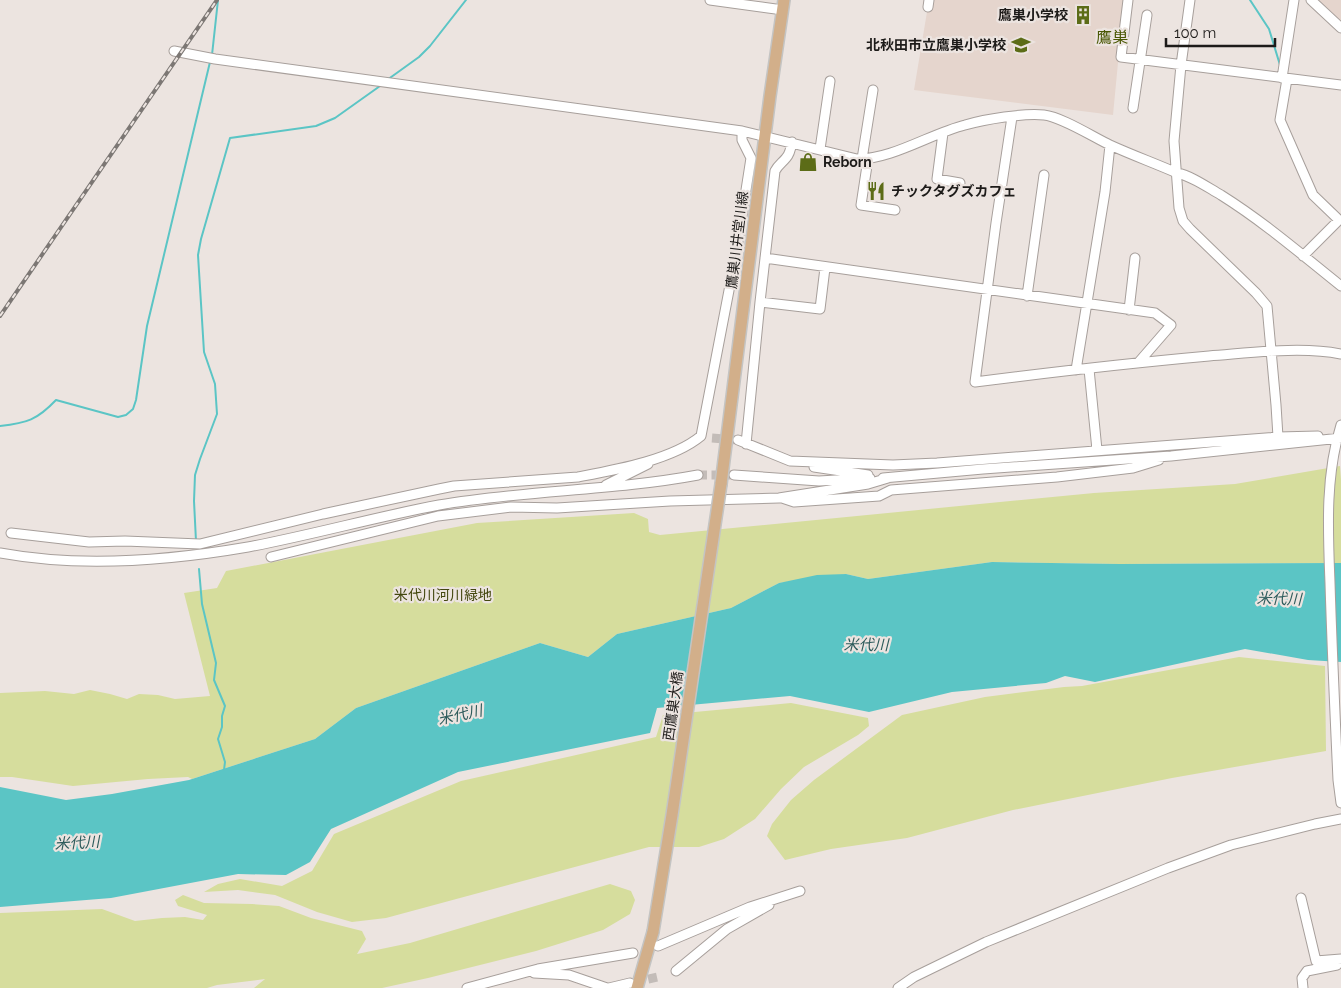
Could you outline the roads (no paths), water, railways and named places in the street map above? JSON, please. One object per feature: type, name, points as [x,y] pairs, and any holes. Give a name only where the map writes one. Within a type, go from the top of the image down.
[{"type":"main road","name":"鷹巣川井堂川線","points":[[721,484],[783,5]]},
{"type":"main road","name":"西鷹巣大橋","points":[[634,986],[653,932],[721,484]]},
{"type":"street","points":[[710,0],[783,5]]},
{"type":"street","points":[[1128,0],[1121,57],[1141,58],[1341,86]]},
{"type":"street","points":[[1190,0],[1181,65],[1174,141],[1179,208],[1183,221],[1267,306],[1278,436]]},
{"type":"street","points":[[1294,0],[1280,120],[1313,195],[1339,220],[1304,256]]},
{"type":"street","points":[[1311,0],[1341,28]]},
{"type":"street","points":[[1133,108],[1147,15]]},
{"type":"street","points":[[174,50],[215,58],[742,130],[841,156],[865,159],[965,125],[1012,117],[1045,115],[1110,145],[1193,179],[1271,229],[1341,286]]},
{"type":"street","points":[[820,149],[830,81]]},
{"type":"street","points":[[873,90],[861,205],[895,210]]},
{"type":"street","points":[[1012,117],[975,382],[1089,368],[1271,351],[1341,354]]},
{"type":"street","points":[[597,489],[664,456],[690,446],[701,436],[734,264],[751,158],[742,140],[742,130]]},
{"type":"street","points":[[943,133],[937,179],[960,183]]},
{"type":"street","points":[[792,142],[786,159],[778,165],[775,171],[742,442],[804,466],[888,478]]},
{"type":"street","points":[[1076,370],[1110,145]]},
{"type":"street","points":[[1027,296],[1044,175]]},
{"type":"street","points":[[765,258],[1087,305],[1155,313],[1171,325],[1138,363]]},
{"type":"street","points":[[1129,310],[1135,258]]},
{"type":"street","points":[[760,302],[820,309],[825,268]]},
{"type":"street","points":[[1089,368],[1097,450]]},
{"type":"street","points":[[701,436],[712,438]]},
{"type":"street","points":[[790,461],[893,465],[937,463],[1278,436],[1339,436]]},
{"type":"street","points":[[734,475],[819,481],[888,478],[966,470],[1171,456],[1290,445],[1339,436]]},
{"type":"street","points":[[1339,436],[1330,485],[1328,515],[1338,780],[1341,803]]},
{"type":"street","points":[[11,532],[90,542],[125,541],[195,544],[432,490],[454,486],[578,477],[664,456]]},
{"type":"street","points":[[779,498],[794,502],[879,496],[891,490],[1056,477],[1133,468],[1171,456]]},
{"type":"street","points":[[0,553],[98,562],[189,555],[248,547],[439,506],[488,498],[597,489],[698,475]]},
{"type":"street","points":[[271,556],[438,516],[511,507],[557,508],[670,500],[779,498],[868,484],[888,478]]},
{"type":"street","points":[[902,987],[914,977],[986,942],[1168,868],[1231,845],[1341,819]]},
{"type":"street","points":[[658,946],[750,907],[800,891],[777,901],[727,929],[676,971]]},
{"type":"street","points":[[1301,898],[1316,962],[1341,959]]},
{"type":"street","points":[[467,988],[545,967],[633,954]]},
{"type":"street","points":[[1303,988],[1302,978],[1307,970],[1341,964]]},
{"type":"street","points":[[504,978],[534,973],[558,974],[569,975],[608,988],[634,986]]},
{"type":"water","name":"米代川","points":[[992,562],[1120,564],[1341,563],[1341,662],[1308,660],[1245,649],[1095,682],[1065,676],[1046,683],[952,692],[869,712],[790,696],[657,708],[650,733],[458,772],[331,829],[310,862],[286,875],[238,874],[111,898],[0,907],[0,787],[66,800],[189,780],[315,739],[356,708],[540,643],[588,657],[617,634],[731,608],[779,583],[817,575],[846,574],[868,579]]},
{"type":"waterway","points":[[212,55],[218,0]]},
{"type":"waterway","points":[[387,80],[419,57],[430,46],[466,0]]},
{"type":"waterway","points":[[1250,0],[1269,29],[1280,65]]},
{"type":"waterway","points":[[0,426],[25,422],[43,412],[56,400],[118,417],[126,415],[133,409],[147,326],[210,62]]},
{"type":"waterway","points":[[196,541],[195,475],[217,414],[215,384],[204,352],[198,255],[230,138],[316,126],[335,118],[380,86]]},
{"type":"waterway","points":[[199,569],[202,604],[216,663],[214,680],[225,706],[218,739],[225,762],[224,770]]},
{"type":"tunnel","points":[[712,438],[738,440]]},
{"type":"tunnel","points":[[698,475],[734,475]]},
{"type":"tunnel","points":[[635,982],[658,977]]},
{"type":"railway","points":[[0,316],[217,0]]},
{"type":"place","name":"鷹巣小学校","points":[[1083,15]]},
{"type":"place","name":"北秋田市立鷹巣小学校","points":[[1021,45]]},
{"type":"place","name":"Reborn","points":[[808,162]]},
{"type":"place","name":"チックタグズカフェ","points":[[876,191]]},
{"type":"district","name":"鷹巣","points":[[1112,37]]},
{"type":"park label","name":"米代川河川緑地","points":[[443,595]]}]
